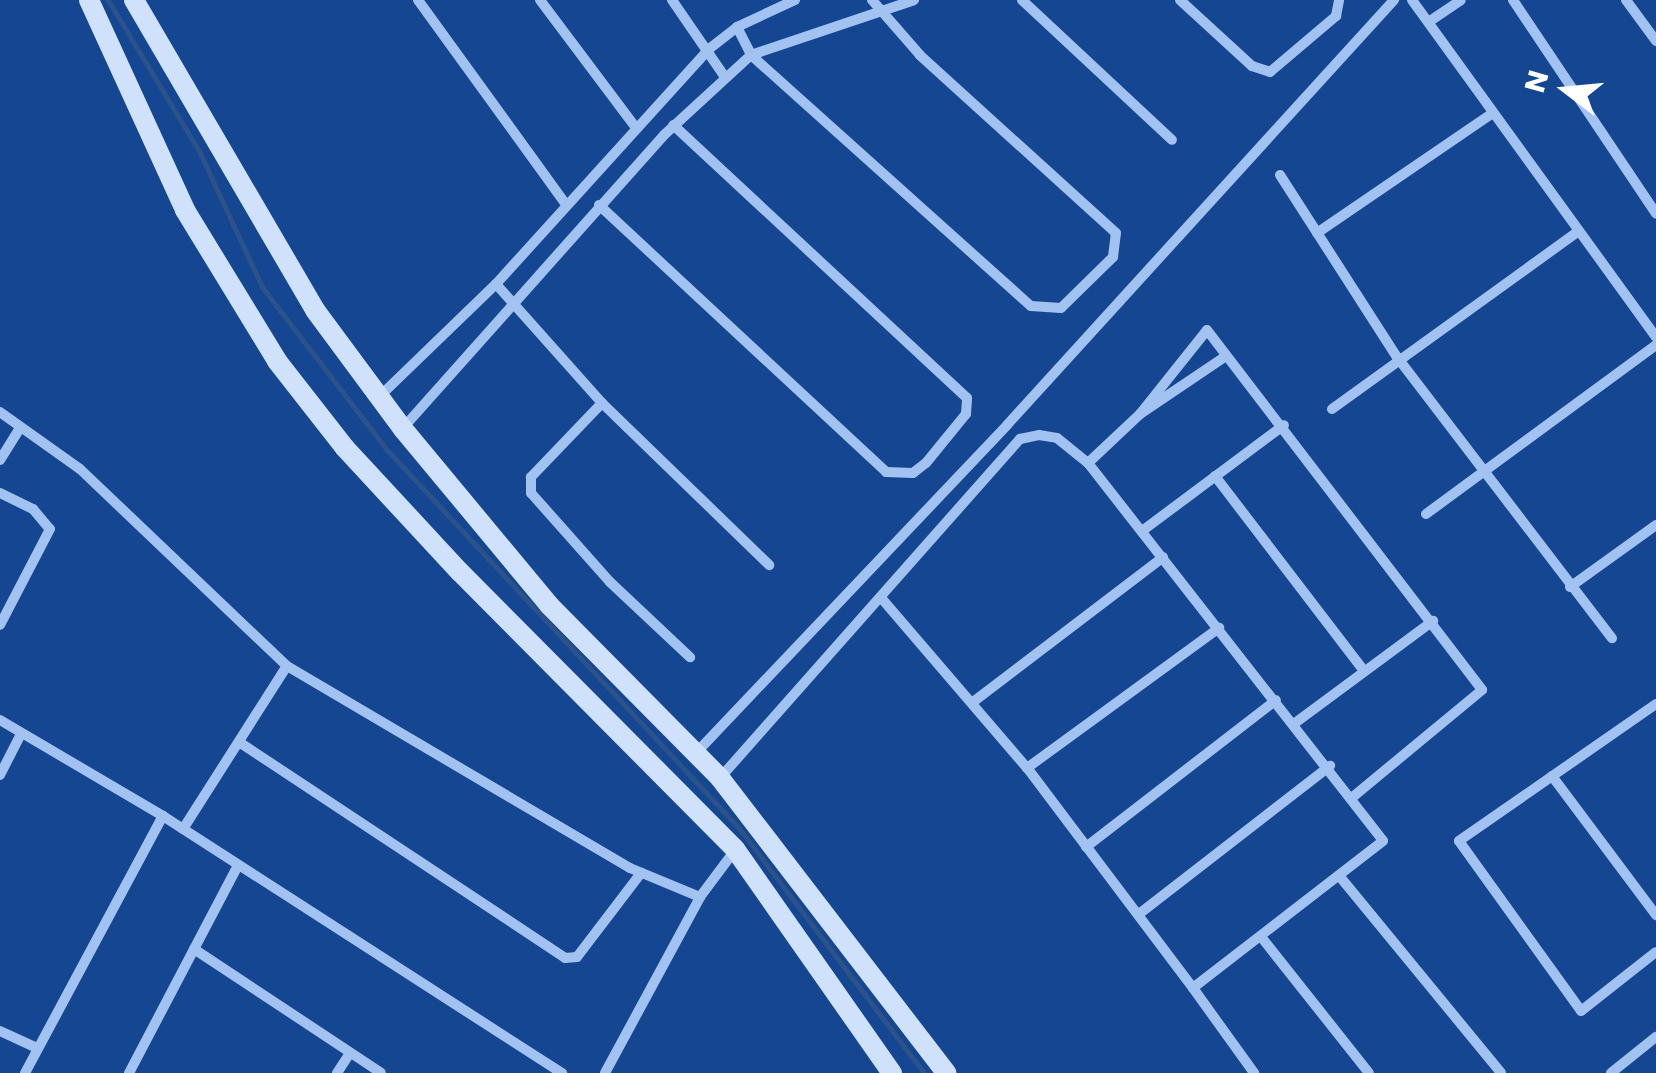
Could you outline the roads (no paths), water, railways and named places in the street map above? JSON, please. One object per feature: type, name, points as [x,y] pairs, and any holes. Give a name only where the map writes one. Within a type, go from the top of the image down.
[{"type":"street","points":[[89,0],[185,210],[277,361],[345,448],[447,558],[735,849],[892,1073]]},
{"type":"street","points":[[134,0],[315,310],[403,429],[549,605],[720,778],[946,1073]]},
{"type":"street","points":[[418,0],[565,203]]},
{"type":"street","points":[[540,0],[637,129]]},
{"type":"street","points":[[672,0],[725,77]]},
{"type":"street","points":[[380,396],[496,284],[565,203],[709,49],[737,27],[795,0]]},
{"type":"street","points":[[737,27],[751,55],[1032,306],[1061,308],[1113,257],[1116,233],[878,12],[872,0]]},
{"type":"street","points":[[403,429],[664,134],[751,55],[914,0]]},
{"type":"street","points":[[1022,0],[1172,140]]},
{"type":"street","points":[[1180,0],[1252,66],[1270,72],[1336,16],[1339,0]]},
{"type":"street","points":[[696,753],[1007,425],[1394,0]]},
{"type":"street","points":[[1412,0],[1656,337]]},
{"type":"street","points":[[1430,22],[1461,0]]},
{"type":"street","points":[[1514,0],[1656,214]]},
{"type":"street","points":[[1626,0],[1656,41]]},
{"type":"street","points":[[1317,234],[1493,114]]},
{"type":"street","points":[[646,119],[664,134]]},
{"type":"street","points":[[599,205],[886,472],[913,472],[926,462],[966,414],[967,398],[674,125]]},
{"type":"street","points":[[1280,175],[1398,357],[1489,469],[1570,587],[1612,638]]},
{"type":"street","points":[[1332,409],[1398,357],[1579,231]]},
{"type":"street","points":[[496,284],[602,403],[769,565]]},
{"type":"street","points":[[1200,318],[1482,690],[1354,796]]},
{"type":"street","points":[[1088,463],[1140,414],[1207,330]]},
{"type":"street","points":[[1426,514],[1656,345]]},
{"type":"street","points":[[1140,414],[1226,356]]},
{"type":"street","points":[[602,403],[531,477],[531,493],[610,582],[690,657]]},
{"type":"street","points":[[0,412],[80,469],[286,666],[641,873],[700,897]]},
{"type":"street","points":[[1142,531],[1284,425]]},
{"type":"street","points":[[0,460],[20,428]]},
{"type":"street","points":[[720,778],[882,600],[1020,439],[1058,438],[1088,463],[1384,838],[1341,878],[1193,988]]},
{"type":"street","points":[[1215,476],[1364,671]]},
{"type":"street","points":[[0,494],[33,509],[50,529],[0,625]]},
{"type":"street","points":[[1570,587],[1656,526]]},
{"type":"street","points":[[973,702],[1163,557]]},
{"type":"street","points":[[882,600],[1027,768],[1254,1073]]},
{"type":"street","points":[[1295,723],[1433,621]]},
{"type":"street","points":[[1027,768],[1220,628]]},
{"type":"street","points":[[183,829],[286,666]]},
{"type":"street","points":[[1086,847],[1276,700]]},
{"type":"street","points":[[1656,704],[1459,841],[1581,1010],[1656,952]]},
{"type":"street","points":[[0,720],[183,829],[562,1073]]},
{"type":"street","points":[[0,775],[21,734]]},
{"type":"street","points":[[238,742],[565,958],[577,957],[641,873]]},
{"type":"street","points":[[1139,914],[1330,766]]},
{"type":"street","points":[[1552,776],[1656,914]]},
{"type":"street","points":[[25,1073],[162,816]]},
{"type":"street","points":[[605,1073],[700,897],[735,849]]},
{"type":"street","points":[[129,1073],[238,865]]},
{"type":"street","points":[[1341,878],[1501,1073]]},
{"type":"street","points":[[1262,938],[1369,1073]]},
{"type":"street","points":[[194,949],[381,1073]]},
{"type":"street","points":[[0,1031],[37,1048]]},
{"type":"street","points":[[1610,1073],[1656,1037]]},
{"type":"street","points":[[338,1073],[350,1053]]},
{"type":"waterway","points":[[108,0],[199,151],[262,287],[388,451],[738,827],[924,1073]]}]
